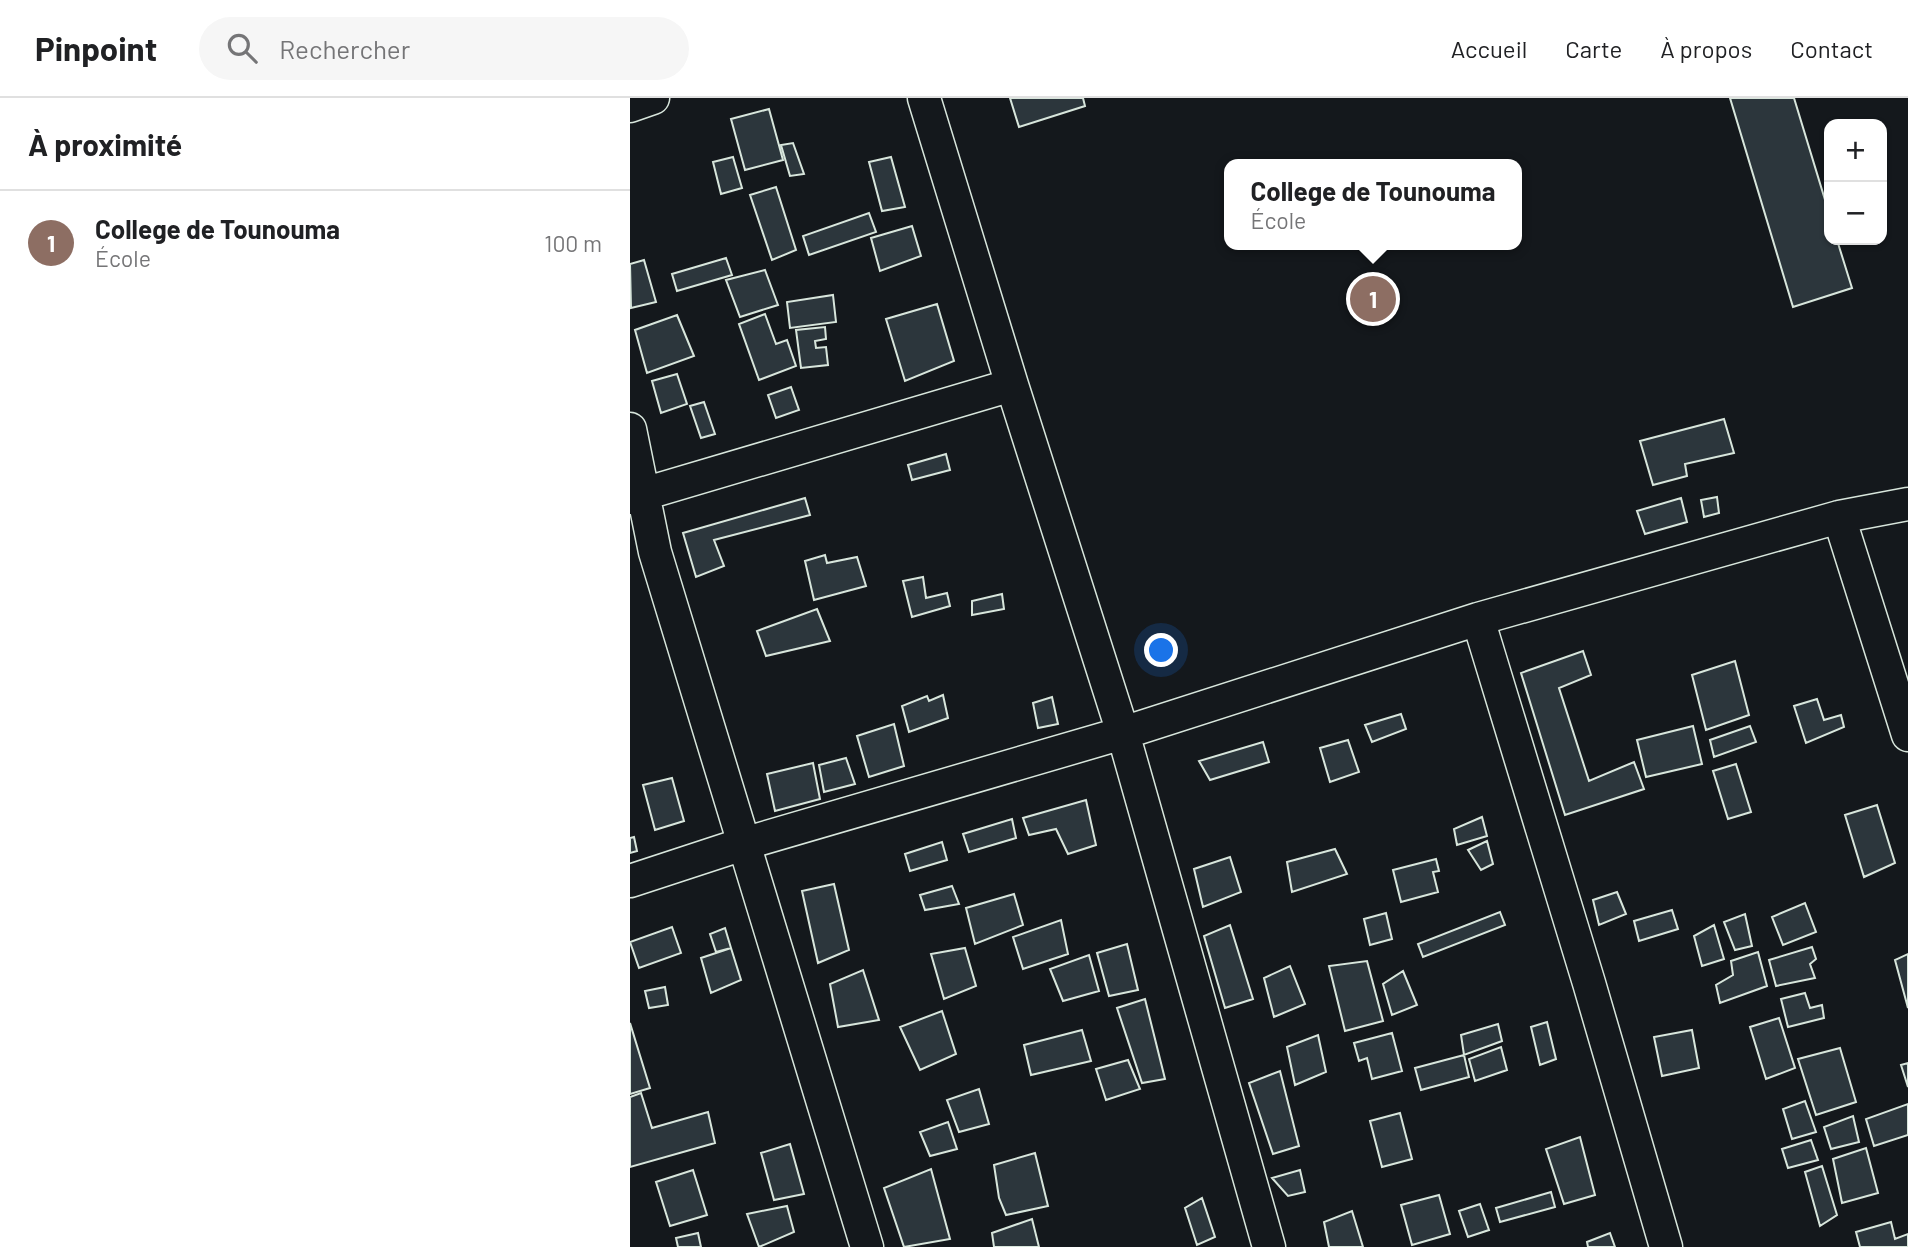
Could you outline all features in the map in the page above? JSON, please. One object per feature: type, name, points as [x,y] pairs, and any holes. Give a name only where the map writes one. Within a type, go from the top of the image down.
[{"type":"street","points":[[630,106],[653,98]]},
{"type":"street","points":[[925,98],[1123,733],[1269,1247]]},
{"type":"street","points":[[636,496],[1012,384]]},
{"type":"street","points":[[630,429],[636,496],[867,1247]]},
{"type":"street","points":[[630,881],[743,844],[1123,733],[1478,619],[1839,517],[1908,504]]},
{"type":"street","points":[[1839,517],[1908,735]]},
{"type":"street","points":[[1478,619],[1666,1247]]},
{"type":"building","points":[[1010,98],[1083,98],[1085,106],[1019,127]]},
{"type":"building","points":[[1730,98],[1794,98],[1824,197],[1824,245],[1839,245],[1852,288],[1793,307]]},
{"type":"building","points":[[769,109],[783,160],[745,170],[731,119]]},
{"type":"building","points":[[793,143],[804,174],[790,176],[781,145]]},
{"type":"building","points":[[733,157],[742,188],[721,194],[713,162]]},
{"type":"building","points":[[891,157],[905,207],[882,211],[869,162]]},
{"type":"building","points":[[776,187],[796,250],[772,260],[750,195]]},
{"type":"building","points":[[869,213],[876,232],[809,255],[803,236]]},
{"type":"building","points":[[912,226],[921,256],[880,271],[871,238]]},
{"type":"building","points":[[726,258],[732,275],[677,291],[672,274]]},
{"type":"building","points":[[644,260],[656,302],[631,308],[630,264]]},
{"type":"building","points":[[765,270],[778,305],[740,317],[726,280]]},
{"type":"building","points":[[833,295],[836,322],[790,328],[787,302]]},
{"type":"building","points":[[937,304],[954,361],[905,381],[886,319]]},
{"type":"building","points":[[765,314],[776,344],[787,340],[796,366],[759,380],[739,324]]},
{"type":"building","points":[[677,315],[694,356],[647,373],[635,330]]},
{"type":"building","points":[[825,327],[826,339],[815,341],[816,348],[826,347],[828,365],[801,368],[796,330]]},
{"type":"building","points":[[677,374],[687,404],[661,413],[652,381]]},
{"type":"building","points":[[791,387],[799,410],[776,418],[768,395]]},
{"type":"building","points":[[704,402],[715,434],[701,438],[690,406]]},
{"type":"building","points":[[1724,419],[1734,453],[1685,464],[1687,476],[1653,485],[1640,441]]},
{"type":"building","points":[[946,454],[950,470],[912,480],[908,465]]},
{"type":"building","points":[[1717,497],[1719,513],[1704,517],[1701,500]]},
{"type":"building","points":[[805,498],[810,515],[714,540],[724,566],[696,577],[683,533]]},
{"type":"building","points":[[1681,498],[1687,522],[1645,534],[1637,511]]},
{"type":"building","points":[[825,555],[827,563],[857,557],[866,586],[814,600],[805,561]]},
{"type":"building","points":[[923,577],[926,598],[947,593],[950,606],[912,617],[903,581]]},
{"type":"building","points":[[1002,594],[1004,609],[972,615],[972,601]]},
{"type":"building","points":[[817,609],[830,641],[766,656],[757,631]]},
{"type":"building","points":[[1583,651],[1591,675],[1559,688],[1589,781],[1634,762],[1644,789],[1565,815],[1521,673]]},
{"type":"building","points":[[1735,661],[1749,715],[1706,730],[1692,675]]},
{"type":"building","points":[[943,695],[948,718],[909,732],[902,706],[927,696],[929,701]]},
{"type":"building","points":[[1052,697],[1058,724],[1038,728],[1033,703]]},
{"type":"building","points":[[1817,699],[1824,720],[1841,715],[1844,727],[1806,743],[1794,706]]},
{"type":"building","points":[[1401,714],[1406,729],[1372,742],[1365,725]]},
{"type":"building","points":[[894,724],[904,766],[869,777],[857,736]]},
{"type":"building","points":[[1693,726],[1702,764],[1646,777],[1637,740]]},
{"type":"building","points":[[1750,726],[1756,742],[1714,757],[1710,740]]},
{"type":"building","points":[[1348,740],[1359,772],[1330,782],[1320,748]]},
{"type":"building","points":[[1263,742],[1269,762],[1210,780],[1199,761]]},
{"type":"building","points":[[846,758],[855,784],[824,792],[819,765]]},
{"type":"building","points":[[813,763],[820,799],[775,811],[767,774]]},
{"type":"building","points":[[1736,764],[1751,812],[1728,819],[1713,771]]},
{"type":"building","points":[[672,778],[684,821],[655,830],[643,785]]},
{"type":"building","points":[[1086,800],[1096,845],[1068,854],[1056,829],[1029,835],[1023,818]]},
{"type":"building","points":[[1877,805],[1895,863],[1864,877],[1845,815]]},
{"type":"building","points":[[1482,817],[1487,836],[1457,845],[1454,829]]},
{"type":"building","points":[[1012,819],[1016,838],[969,852],[963,834]]},
{"type":"building","points":[[634,837],[637,851],[630,853],[630,838]]},
{"type":"building","points":[[1487,841],[1493,864],[1481,870],[1468,850]]},
{"type":"building","points":[[942,842],[947,860],[910,871],[905,854]]},
{"type":"building","points":[[1335,849],[1347,874],[1292,892],[1287,862]]},
{"type":"building","points":[[1230,857],[1241,892],[1203,907],[1194,869]]},
{"type":"building","points":[[1436,859],[1439,871],[1433,872],[1438,892],[1401,902],[1393,870]]},
{"type":"building","points":[[834,884],[849,950],[818,963],[802,891]]},
{"type":"building","points":[[952,886],[959,904],[925,910],[920,895]]},
{"type":"building","points":[[1617,892],[1626,914],[1599,925],[1593,900]]},
{"type":"building","points":[[1014,894],[1023,925],[975,944],[966,908]]},
{"type":"building","points":[[1805,903],[1816,932],[1783,945],[1772,917]]},
{"type":"building","points":[[1672,910],[1678,929],[1639,941],[1634,921]]},
{"type":"building","points":[[1500,912],[1505,925],[1423,957],[1418,944]]},
{"type":"building","points":[[1386,913],[1392,939],[1370,945],[1364,919]]},
{"type":"building","points":[[1745,914],[1752,946],[1735,950],[1724,922]]},
{"type":"building","points":[[1061,920],[1068,954],[1023,969],[1013,937]]},
{"type":"building","points":[[1230,925],[1253,999],[1225,1008],[1204,936]]},
{"type":"building","points":[[1714,925],[1724,959],[1702,966],[1694,936]]},
{"type":"building","points":[[672,927],[681,953],[639,968],[630,942]]},
{"type":"building","points":[[725,928],[731,948],[716,952],[710,934]]},
{"type":"building","points":[[1127,944],[1138,990],[1109,996],[1097,953]]},
{"type":"building","points":[[1812,947],[1816,959],[1810,964],[1815,978],[1776,986],[1769,960]]},
{"type":"building","points":[[731,948],[741,980],[711,993],[701,958]]},
{"type":"building","points":[[965,948],[976,986],[944,999],[931,954]]},
{"type":"building","points":[[1758,952],[1767,986],[1720,1003],[1716,985],[1733,975],[1731,961]]},
{"type":"building","points":[[1908,954],[1908,1008],[1895,960]]},
{"type":"building","points":[[1089,955],[1099,991],[1063,1001],[1050,969]]},
{"type":"building","points":[[1367,961],[1383,1021],[1345,1031],[1329,966]]},
{"type":"building","points":[[1290,966],[1305,1004],[1274,1017],[1264,978]]},
{"type":"building","points":[[863,970],[879,1020],[838,1027],[830,984]]},
{"type":"building","points":[[1403,971],[1417,1005],[1392,1015],[1383,984]]},
{"type":"building","points":[[665,987],[668,1005],[649,1008],[645,991]]},
{"type":"building","points":[[1805,993],[1810,1008],[1822,1005],[1824,1018],[1788,1027],[1781,999]]},
{"type":"building","points":[[1145,999],[1165,1079],[1142,1083],[1117,1008]]},
{"type":"building","points":[[942,1011],[956,1054],[920,1070],[900,1027]]},
{"type":"building","points":[[1779,1018],[1795,1068],[1766,1079],[1750,1027]]},
{"type":"building","points":[[1547,1022],[1556,1059],[1540,1065],[1531,1027]]},
{"type":"building","points":[[630,1023],[650,1088],[630,1094]]},
{"type":"building","points":[[1498,1024],[1502,1041],[1464,1055],[1461,1035]]},
{"type":"building","points":[[1082,1030],[1091,1061],[1031,1075],[1024,1045]]},
{"type":"building","points":[[1692,1030],[1699,1068],[1662,1076],[1654,1037]]},
{"type":"building","points":[[1392,1033],[1402,1071],[1372,1079],[1367,1058],[1359,1061],[1354,1043]]},
{"type":"building","points":[[1318,1035],[1326,1072],[1295,1085],[1287,1047]]},
{"type":"building","points":[[1501,1047],[1507,1070],[1475,1081],[1469,1059]]},
{"type":"building","points":[[1840,1048],[1856,1102],[1816,1115],[1798,1059]]},
{"type":"building","points":[[1464,1055],[1469,1077],[1421,1090],[1415,1068]]},
{"type":"building","points":[[1128,1060],[1140,1089],[1106,1100],[1096,1069]]},
{"type":"building","points":[[1908,1063],[1908,1087],[1901,1065]]},
{"type":"building","points":[[1280,1071],[1299,1146],[1273,1154],[1249,1083]]},
{"type":"building","points":[[979,1089],[989,1124],[959,1132],[947,1100]]},
{"type":"building","points":[[641,1093],[652,1128],[708,1112],[715,1143],[630,1167],[630,1097]]},
{"type":"building","points":[[1805,1101],[1816,1132],[1792,1139],[1783,1109]]},
{"type":"building","points":[[1908,1104],[1908,1135],[1874,1146],[1866,1119]]},
{"type":"building","points":[[1400,1113],[1412,1159],[1382,1167],[1370,1121]]},
{"type":"building","points":[[1853,1116],[1859,1142],[1831,1149],[1824,1127]]},
{"type":"building","points":[[948,1122],[957,1149],[930,1156],[920,1132]]},
{"type":"building","points":[[1580,1137],[1595,1195],[1564,1204],[1546,1149]]},
{"type":"building","points":[[1811,1140],[1818,1160],[1788,1168],[1782,1149]]},
{"type":"building","points":[[790,1144],[804,1194],[774,1200],[761,1153]]},
{"type":"building","points":[[1866,1148],[1878,1193],[1842,1203],[1833,1159]]},
{"type":"building","points":[[1035,1153],[1048,1206],[1006,1215],[999,1198],[994,1165]]},
{"type":"building","points":[[1822,1166],[1837,1215],[1820,1226],[1805,1172]]},
{"type":"building","points":[[931,1169],[950,1239],[904,1247],[884,1188]]},
{"type":"building","points":[[693,1170],[707,1215],[670,1226],[656,1182]]},
{"type":"building","points":[[1300,1170],[1305,1192],[1288,1196],[1272,1178]]},
{"type":"building","points":[[1551,1192],[1555,1207],[1500,1222],[1496,1208]]},
{"type":"building","points":[[1439,1195],[1450,1234],[1412,1245],[1401,1205]]},
{"type":"building","points":[[1202,1198],[1215,1237],[1197,1245],[1185,1208]]},
{"type":"building","points":[[1480,1204],[1489,1230],[1468,1237],[1459,1211]]},
{"type":"building","points":[[787,1206],[794,1232],[759,1247],[747,1214]]},
{"type":"building","points":[[1352,1211],[1363,1247],[1329,1247],[1324,1222]]},
{"type":"building","points":[[1032,1219],[1039,1247],[994,1247],[992,1233]]},
{"type":"building","points":[[1891,1222],[1895,1239],[1908,1234],[1908,1247],[1860,1247],[1856,1232]]},
{"type":"building","points":[[698,1233],[701,1247],[678,1247],[676,1238]]},
{"type":"building","points":[[1610,1233],[1615,1247],[1588,1247],[1587,1242]]},
{"type":"place","name":"College de Tounouma","points":[[1373,299]]}]
